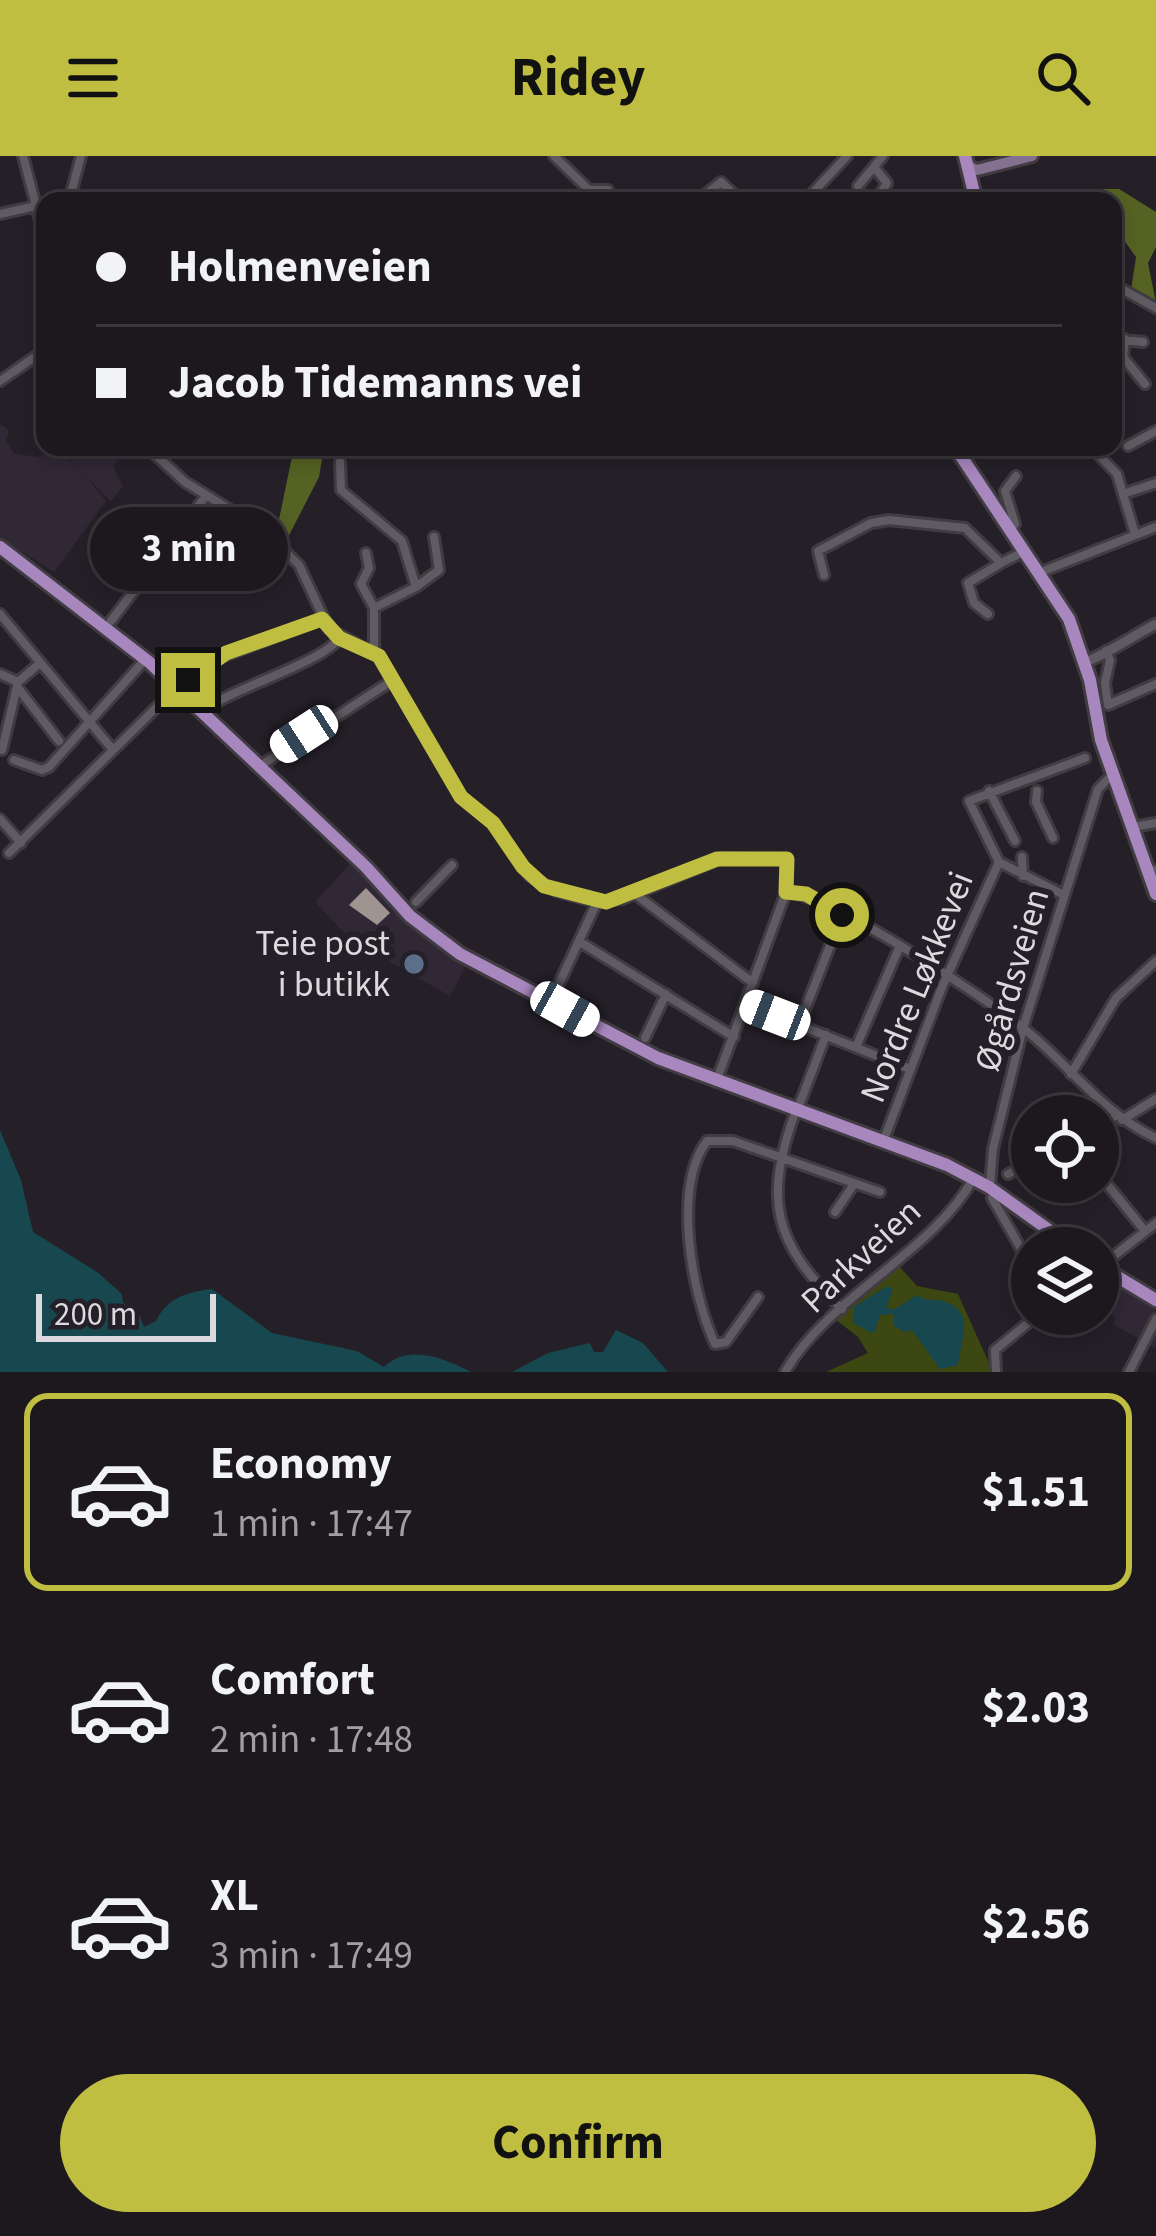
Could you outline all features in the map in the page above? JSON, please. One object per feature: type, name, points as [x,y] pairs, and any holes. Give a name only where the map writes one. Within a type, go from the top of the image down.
[{"type":"main road","points":[[977,192],[972,162],[1032,156]]},
{"type":"main road","points":[[962,456],[1009,524],[1082,660],[1114,780],[1156,894]]},
{"type":"main road","points":[[3,552],[74,600],[178,688],[433,935],[658,1058],[716,1082],[798,1106],[973,1178],[1042,1227]]},
{"type":"main road","points":[[1119,1279],[1156,1300]]},
{"type":"street","points":[[0,214],[36,206],[23,156]]},
{"type":"street","points":[[71,192],[81,156]]},
{"type":"street","points":[[554,156],[589,190],[608,190]]},
{"type":"street","points":[[813,192],[847,156]]},
{"type":"street","points":[[858,185],[883,156]]},
{"type":"street","points":[[874,167],[887,183],[882,192]]},
{"type":"street","points":[[708,192],[721,182],[732,192]]},
{"type":"street","points":[[1122,289],[1156,308]]},
{"type":"street","points":[[1143,342],[1125,339],[1123,357],[1145,384]]},
{"type":"street","points":[[0,381],[36,356]]},
{"type":"street","points":[[1128,446],[1156,431]]},
{"type":"street","points":[[158,456],[205,496],[254,524],[282,548],[304,572],[322,619],[339,638],[374,652]]},
{"type":"street","points":[[1100,456],[1113,468],[1136,534]]},
{"type":"street","points":[[340,462],[341,490],[402,541],[416,586]]},
{"type":"street","points":[[1009,524],[1005,491],[1016,476]]},
{"type":"street","points":[[1124,494],[1156,483]]},
{"type":"street","points":[[111,620],[205,496]]},
{"type":"street","points":[[824,574],[818,551],[880,520],[965,527],[1001,562]]},
{"type":"street","points":[[1046,570],[1156,527]]},
{"type":"street","points":[[374,608],[439,570],[434,537]]},
{"type":"street","points":[[236,540],[272,554],[282,548]]},
{"type":"street","points":[[988,614],[974,603],[968,583],[1024,552]]},
{"type":"street","points":[[366,553],[369,568],[361,584],[374,608],[374,652],[461,797],[493,823],[530,876],[556,891],[597,902],[635,894],[717,859],[787,859],[786,892],[716,1082]]},
{"type":"street","points":[[0,614],[113,750]]},
{"type":"street","points":[[9,853],[178,688],[226,653],[322,619]]},
{"type":"street","points":[[1082,660],[1156,624]]},
{"type":"street","points":[[218,703],[255,681],[331,651],[339,638]]},
{"type":"street","points":[[1105,649],[1110,660],[1105,682],[1108,705],[1156,684]]},
{"type":"street","points":[[2,750],[18,686],[40,663]]},
{"type":"street","points":[[14,760],[45,770],[142,663]]},
{"type":"street","points":[[0,674],[18,686],[59,741]]},
{"type":"street","points":[[260,766],[392,680]]},
{"type":"street","points":[[1064,895],[999,862],[968,801],[1085,758]]},
{"type":"street","name":"Øgårdsveien","points":[[990,1193],[993,1149],[1024,1028],[1098,789],[1114,780]]},
{"type":"street","points":[[989,791],[1015,841]]},
{"type":"street","points":[[1037,791],[1036,802],[1052,838]]},
{"type":"street","points":[[0,819],[21,843]]},
{"type":"street","points":[[1139,826],[1156,823]]},
{"type":"street","points":[[1022,857],[1023,877]]},
{"type":"street","name":"Nordre Løkkevei","points":[[886,1133],[999,862]]},
{"type":"street","points":[[416,902],[452,866]]},
{"type":"street","points":[[786,892],[806,894],[948,976],[1024,1028],[1093,1095]]},
{"type":"street","points":[[635,894],[753,982]]},
{"type":"street","points":[[551,1000],[597,902]]},
{"type":"street","points":[[800,1024],[842,915]]},
{"type":"street","points":[[580,942],[734,1037]]},
{"type":"street","points":[[856,1047],[899,948]]},
{"type":"street","points":[[1071,1074],[1111,1004],[1156,961]]},
{"type":"street","points":[[645,1038],[666,994]]},
{"type":"street","points":[[746,1004],[910,1069]]},
{"type":"street","points":[[826,1035],[780,1156],[776,1197],[784,1236],[804,1270],[842,1309]]},
{"type":"street","points":[[1119,1118],[1156,1099]]},
{"type":"street","points":[[1119,1120],[1156,1138]]},
{"type":"street","points":[[758,1297],[726,1342],[715,1343],[693,1277],[692,1188],[702,1148],[712,1139],[780,1156],[880,1192]]},
{"type":"street","name":"Parkveien","points":[[785,1372],[842,1309],[954,1206],[973,1178]]},
{"type":"street","points":[[835,1212],[854,1184]]},
{"type":"street","points":[[990,1193],[1011,1230]]},
{"type":"street","points":[[1119,1199],[1145,1231]]},
{"type":"street","points":[[1119,1251],[1156,1222]]},
{"type":"street","points":[[1129,1372],[1156,1319]]},
{"type":"street","points":[[996,1372],[995,1350],[1014,1335]]},
{"type":"shaded area","points":[[0,424],[9,430],[6,442],[15,454],[67,456],[79,469],[68,456],[122,456],[113,466],[123,486],[111,501],[83,473],[106,501],[54,572],[0,538]]},
{"type":"shaded area","points":[[352,862],[388,899],[468,962],[450,996],[350,939],[315,902]]},
{"type":"shaded area","points":[[1119,1283],[1156,1305],[1156,1349],[1119,1327]]},
{"type":"green space","points":[[1119,189],[1156,212],[1156,247],[1148,263],[1156,303],[1131,290],[1136,257],[1122,238],[1122,192],[1099,192]]},
{"type":"green space","points":[[292,456],[322,456],[319,477],[285,543],[276,534]]},
{"type":"green space","points":[[896,1263],[917,1286],[958,1294],[993,1372],[826,1372],[868,1353],[858,1337],[835,1319]]},
{"type":"water","points":[[0,1130],[21,1180],[33,1232],[97,1272],[122,1294],[123,1303],[138,1312],[144,1327],[179,1297],[212,1289],[272,1333],[357,1351],[384,1367],[416,1355],[439,1358],[471,1372],[0,1372]]},
{"type":"water","points":[[887,1286],[893,1289],[886,1308],[895,1309],[917,1295],[946,1302],[961,1313],[964,1329],[958,1365],[940,1369],[912,1330],[904,1332],[893,1325],[894,1314],[880,1315],[874,1334],[853,1323],[854,1307]]},
{"type":"water","points":[[616,1330],[643,1343],[668,1372],[512,1372],[548,1353],[590,1343],[594,1352],[603,1352]]},
{"type":"building","points":[[366,888],[390,913],[377,925],[349,905]]},
{"type":"place","name":"Teie post i butikk","points":[[414,964]]},
{"type":"route","points":[[188,680],[226,653],[322,619],[339,638],[379,656],[461,797],[493,823],[530,876],[541,884],[578,898],[606,902],[717,859],[787,859],[786,892],[806,894],[842,915]]}]
